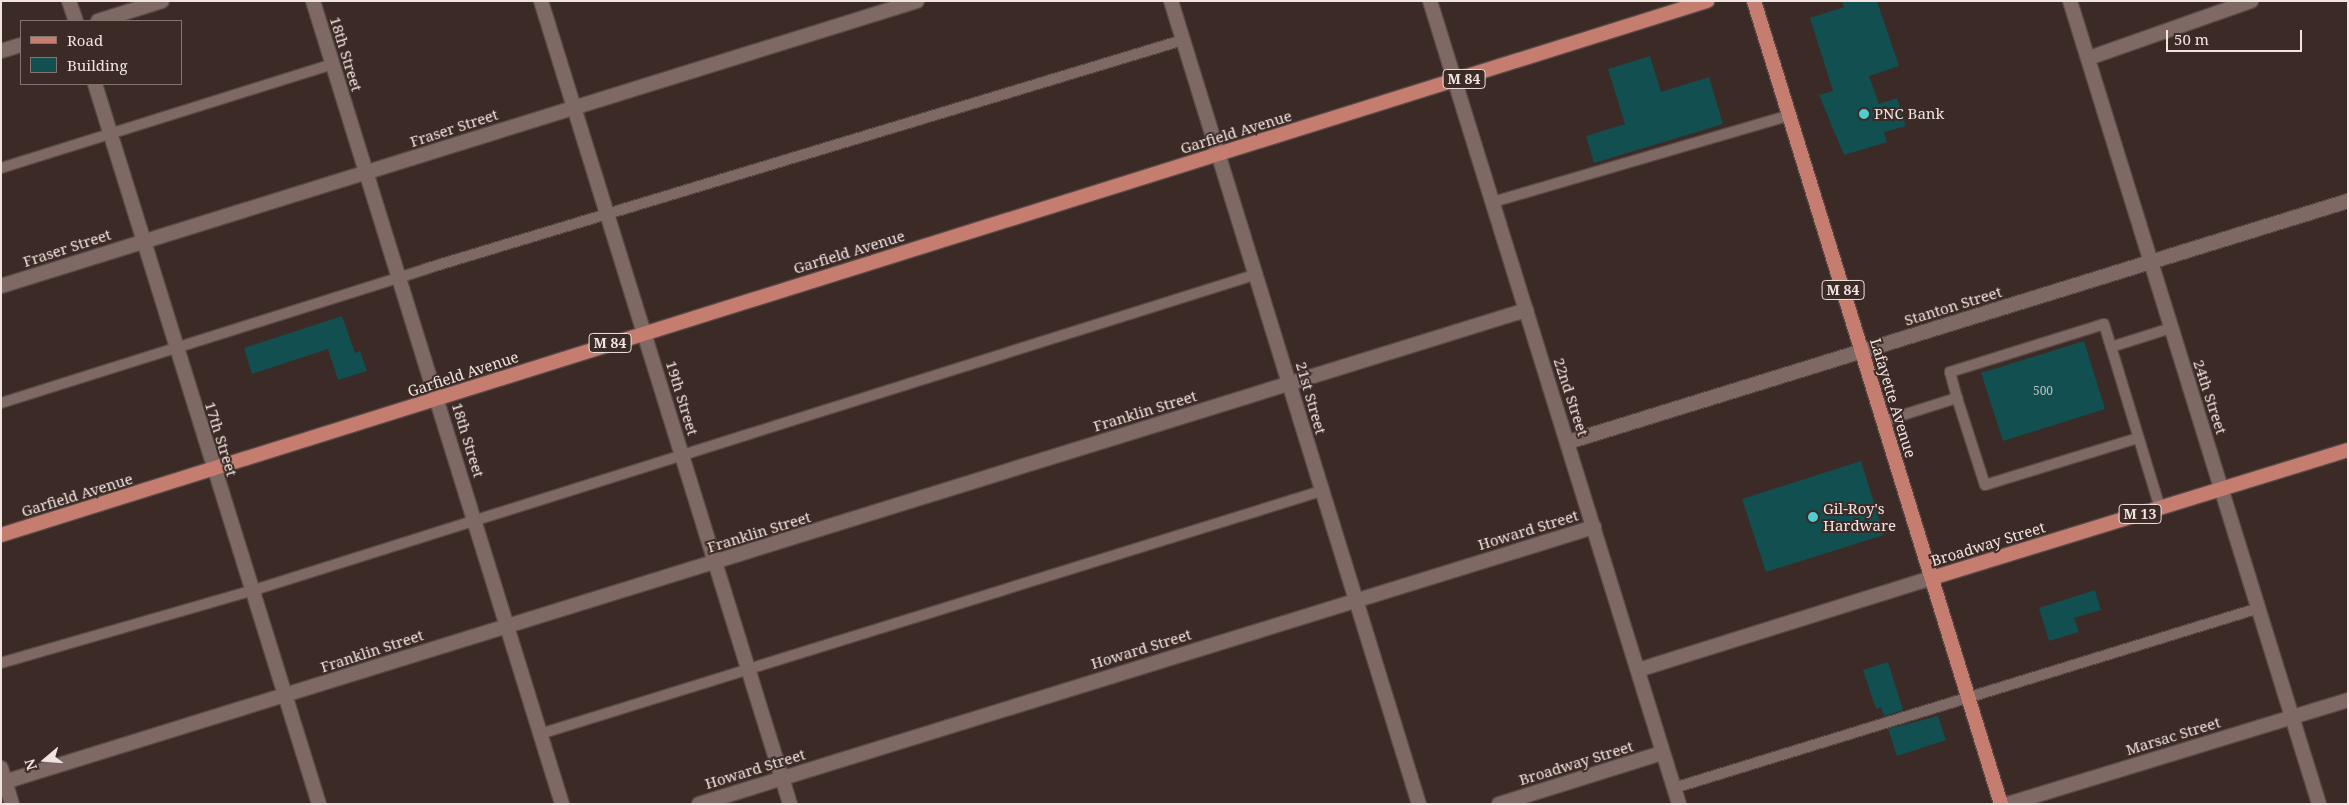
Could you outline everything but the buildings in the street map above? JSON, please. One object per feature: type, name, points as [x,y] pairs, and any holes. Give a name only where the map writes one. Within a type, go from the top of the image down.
[{"type":"main road","name":"Garfield Avenue","points":[[1,535],[213,470],[644,333],[1455,82],[1707,1]]},
{"type":"main road","name":"Lafayette Avenue","points":[[1754,1],[2001,804]]},
{"type":"main road","name":"Broadway Street","points":[[1932,578],[2348,450]]},
{"type":"street","points":[[69,1],[76,20]]},
{"type":"street","points":[[101,20],[162,1]]},
{"type":"street","name":"18th Street","points":[[313,1],[475,518],[562,804]]},
{"type":"street","name":"19th Street","points":[[541,1],[790,804]]},
{"type":"street","name":"Fraser Street","points":[[1,286],[917,1]]},
{"type":"street","name":"21st Street","points":[[1171,1],[1257,274],[1353,600],[1419,804]]},
{"type":"street","name":"22nd Street","points":[[1430,1],[1679,804]]},
{"type":"street","name":"24th Street","points":[[2070,1],[2319,804]]},
{"type":"street","points":[[2089,58],[2251,1]]},
{"type":"street","points":[[1,51],[20,45]]},
{"type":"street","name":"17th Street","points":[[95,85],[213,470],[319,804]]},
{"type":"street","name":"Stanton Street","points":[[1568,442],[2348,200]]},
{"type":"street","name":"Franklin Street","points":[[3,778],[285,696],[1526,310]]},
{"type":"street","name":"Howard Street","points":[[699,804],[1353,600],[1594,527]]},
{"type":"street","name":"Broadway Street","points":[[1638,670],[1932,578]]},
{"type":"street","name":"Marsac Street","points":[[2008,804],[2348,700]]},
{"type":"street","name":"Broadway Street","points":[[1499,804],[1662,753]]},
{"type":"street","points":[[3,778],[12,804]]},
{"type":"lane","points":[[1,403],[607,213],[1183,40]]},
{"type":"lane","points":[[1,168],[332,64]]},
{"type":"lane","points":[[1493,202],[1790,115]]},
{"type":"lane","points":[[1,662],[251,591],[475,518],[1257,274]]},
{"type":"lane","points":[[2138,438],[1984,485],[1950,372],[2104,324],[2160,508]]},
{"type":"lane","points":[[2110,347],[2171,328]]},
{"type":"lane","points":[[1884,421],[1958,398]]},
{"type":"lane","points":[[540,734],[1321,491]]},
{"type":"lane","points":[[1674,788],[2259,608]]},
{"type":"place","name":"PNC Bank","points":[[1864,114]]},
{"type":"place","name":"Gil-Roy's Hardware","points":[[1813,517]]}]
